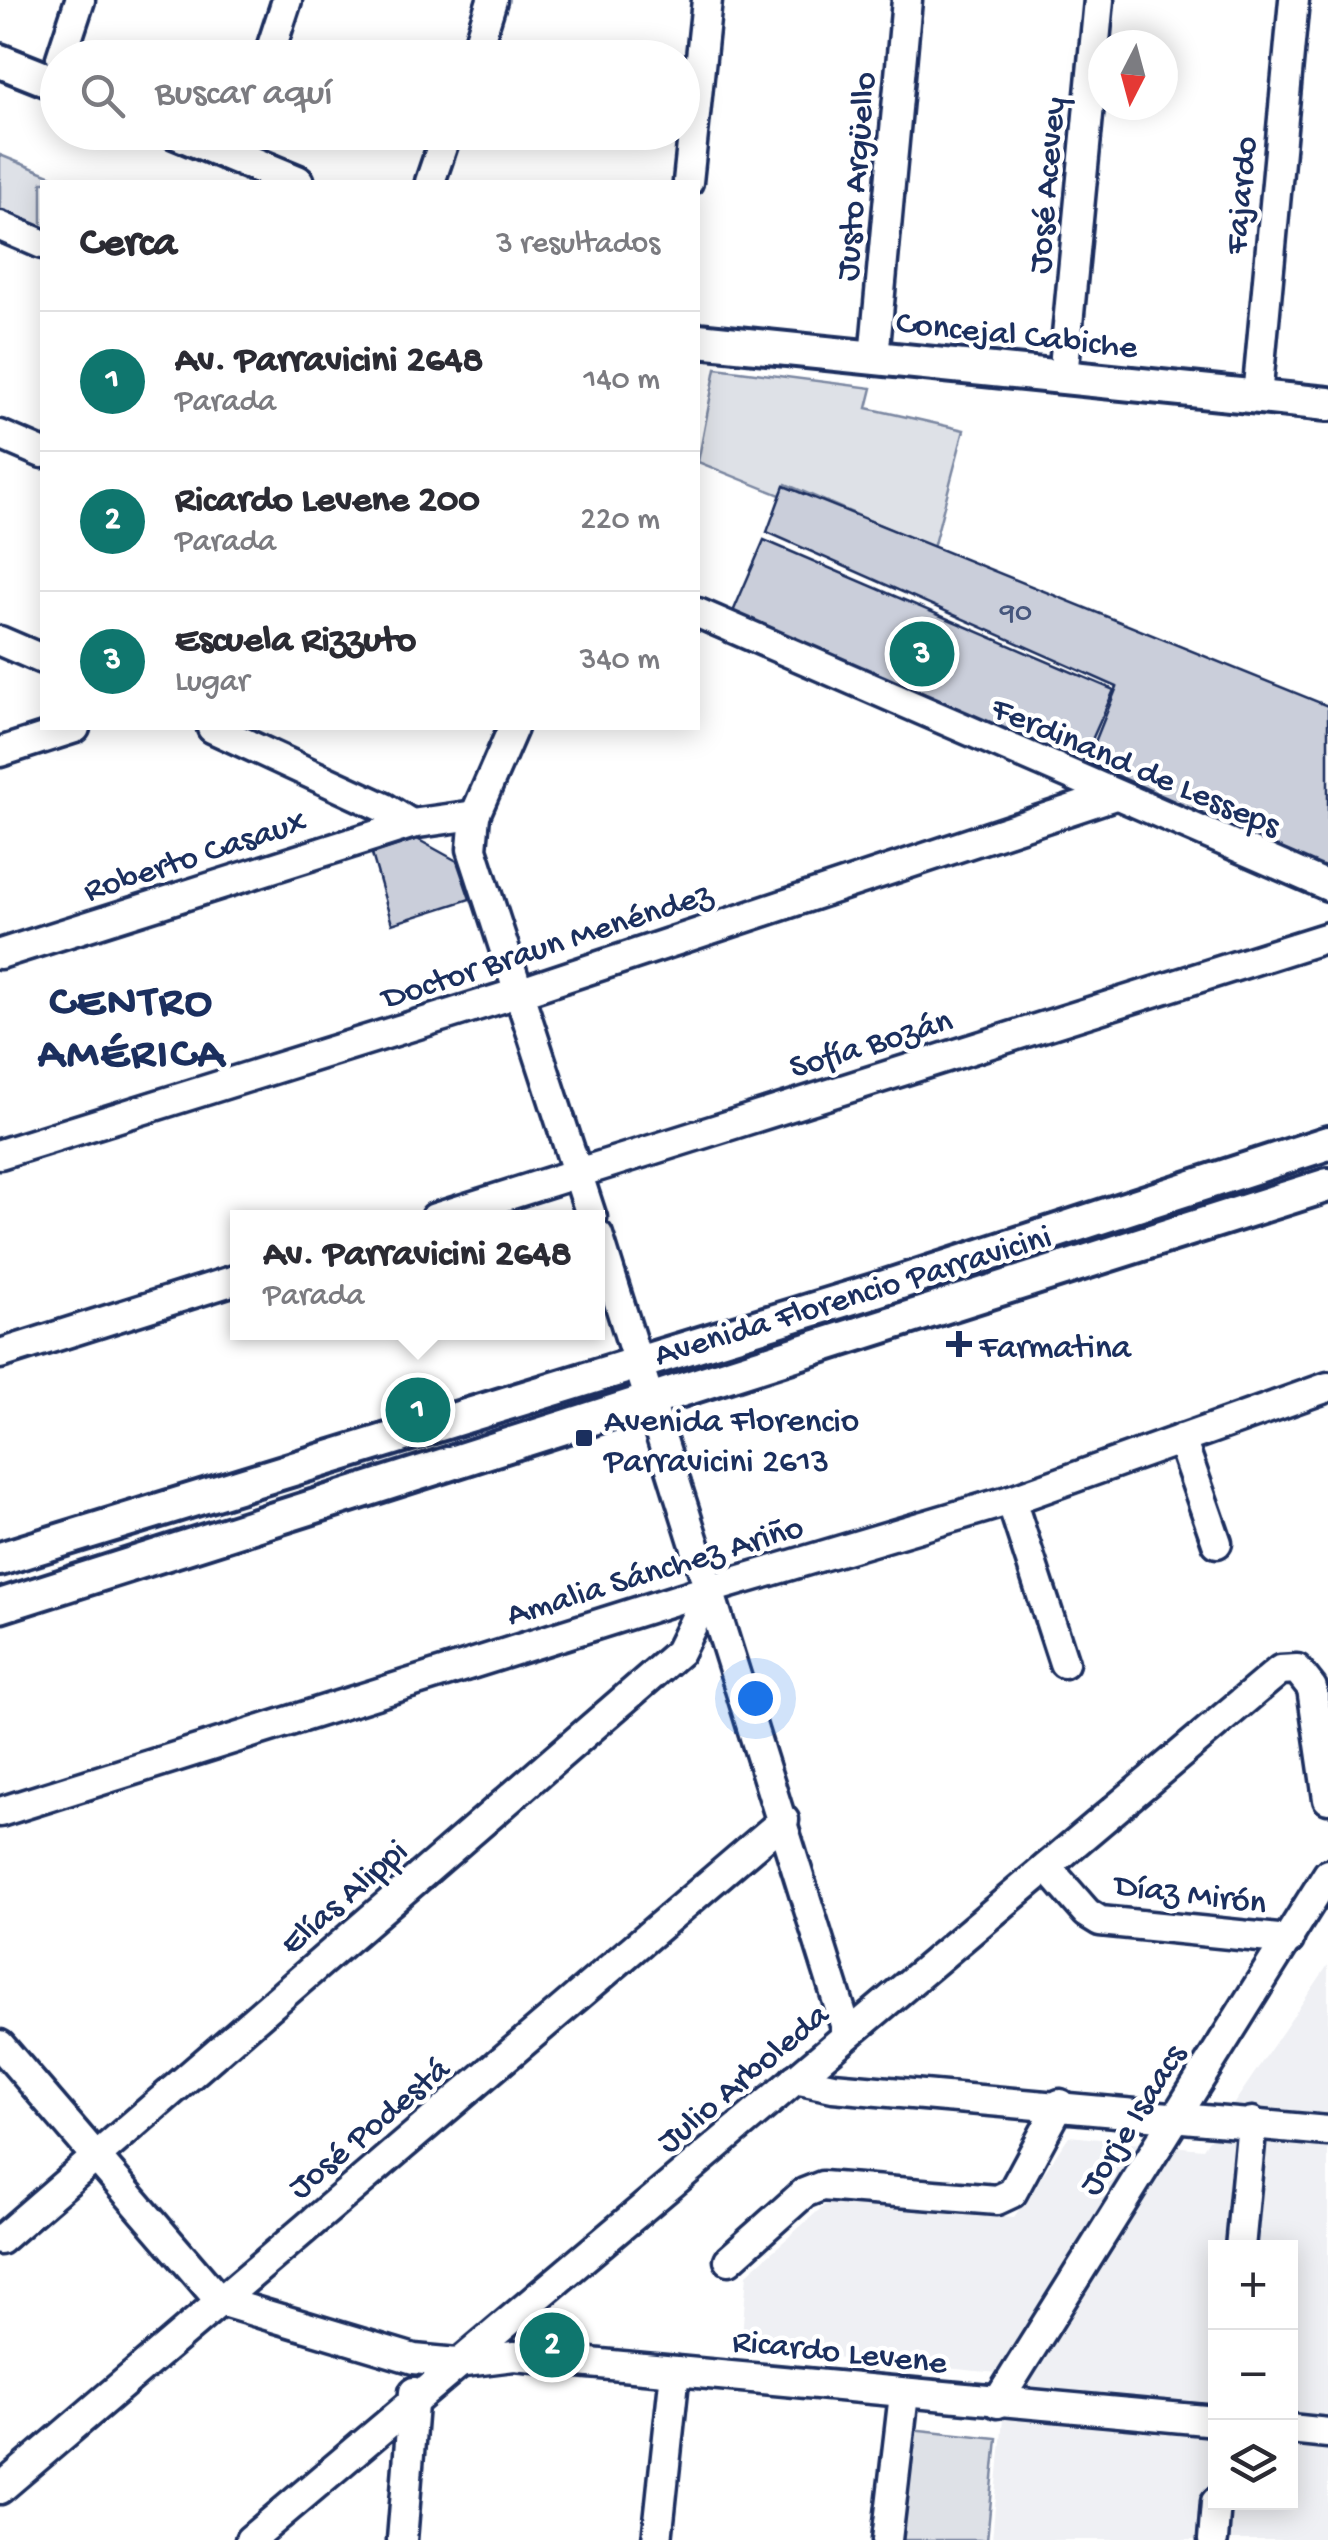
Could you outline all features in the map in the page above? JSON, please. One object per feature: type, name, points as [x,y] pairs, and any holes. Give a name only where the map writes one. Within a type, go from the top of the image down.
[{"type":"main road","points":[[0,60],[40,69]]},
{"type":"main road","points":[[248,150],[294,180]]},
{"type":"main road","name":"Concejal Cabiche","points":[[700,340],[1328,404]]},
{"type":"main road","name":"Avenida Florencio Parravicini","points":[[0,1559],[894,1284],[1328,1142]]},
{"type":"main road","name":"Avenida Florencio Parravicini","points":[[0,1606],[1328,1185]]},
{"type":"street","points":[[67,40],[80,0]]},
{"type":"street","points":[[274,40],[288,0]]},
{"type":"street","points":[[480,40],[492,0]]},
{"type":"street","points":[[700,67],[707,0]]},
{"type":"street","name":"Justo Argüello","points":[[874,358],[906,0]]},
{"type":"street","name":"José Acevey","points":[[1064,377],[1099,0]]},
{"type":"street","name":"Fajardo","points":[[1257,397],[1294,0]]},
{"type":"street","points":[[431,180],[441,150]]},
{"type":"street","points":[[688,180],[691,150]]},
{"type":"street","points":[[0,226],[40,243]]},
{"type":"street","points":[[0,435],[40,452]]},
{"type":"street","name":"Ferdinand de Lesseps","points":[[700,614],[1112,796],[1328,886]]},
{"type":"street","points":[[0,641],[40,657]]},
{"type":"street","points":[[0,752],[69,730]]},
{"type":"street","points":[[216,730],[411,824]]},
{"type":"street","points":[[513,730],[475,816],[472,849],[590,1210]]},
{"type":"street","name":"Doctor Braun Menéndez","points":[[0,1154],[521,992],[1112,796]]},
{"type":"street","name":"Roberto Casaux","points":[[0,954],[411,824],[475,816]]},
{"type":"street","name":"Sofía Bozán","points":[[459,1210],[1328,937]]},
{"type":"street","points":[[605,1257],[848,2034]]},
{"type":"street","points":[[0,1354],[230,1282]]},
{"type":"street","name":"Amalia Sánchez Ariño","points":[[0,1812],[710,1588],[1011,1500],[1328,1388]]},
{"type":"street","points":[[1182,1439],[1218,1543]]},
{"type":"street","points":[[1011,1500],[1064,1663]]},
{"type":"street","name":"Elías Alippi","points":[[0,2240],[679,1652],[710,1588]]},
{"type":"street","name":"Julio Arboleda","points":[[250,2540],[1280,1670],[1296,1669],[1312,1688],[1328,1799]]},
{"type":"street","name":"José Podestá","points":[[0,2489],[784,1820]]},
{"type":"street","name":"Díaz Mirón","points":[[1047,1866],[1087,1913],[1100,1921],[1290,1940]]},
{"type":"street","name":"Jorje Isaacs","points":[[997,2402],[1328,1874]]},
{"type":"street","points":[[0,2045],[220,2301]]},
{"type":"street","points":[[796,2079],[833,2088],[1176,2114],[1328,2131]]},
{"type":"street","points":[[729,2260],[804,2194],[822,2186],[998,2200],[1012,2193],[1060,2104]]},
{"type":"street","points":[[1241,2240],[1252,2122]]},
{"type":"street","name":"Ricardo Levene","points":[[220,2301],[414,2359],[457,2363],[514,2356],[1208,2420]]},
{"type":"street","points":[[402,2540],[414,2359]]},
{"type":"street","points":[[657,2540],[676,2370]]},
{"type":"street","points":[[887,2540],[904,2394]]},
{"type":"street","points":[[1298,2430],[1328,2433]]},
{"type":"street","points":[[1213,2540],[1215,2510]]},
{"type":"shaded area","points":[[0,155],[62,180],[40,180],[40,231],[0,215]]},
{"type":"shaded area","points":[[716,368],[872,388],[867,408],[964,430],[933,548],[786,484],[780,495],[700,463]]},
{"type":"shaded area","points":[[1328,1965],[1328,2540],[992,2540],[1007,2374],[741,2348],[747,2274],[828,2202],[1014,2217],[1069,2136],[1203,2149]]},
{"type":"shaded area","points":[[910,2429],[997,2438],[987,2540],[899,2540]]},
{"type":"building","points":[[784,486],[1328,706],[1328,870],[1087,762],[1117,687],[767,532]]},
{"type":"building","points":[[764,540],[1114,690],[1079,769],[730,619]]},
{"type":"building","points":[[417,839],[457,861],[470,899],[392,924],[372,854]]},
{"type":"place","name":"Escuela Rizzuto","points":[[922,654]]},
{"type":"place","name":"Farmatina","points":[[959,1344]]},
{"type":"place","name":"Av. Parravicini 2648","points":[[418,1410]]},
{"type":"place","name":"Avenida Florencio Parravicini 2613","points":[[584,1438]]},
{"type":"place","name":"Ricardo Levene 200","points":[[552,2345]]},
{"type":"district","name":"CENTRO AMÉRICA","points":[[132,1023]]}]
